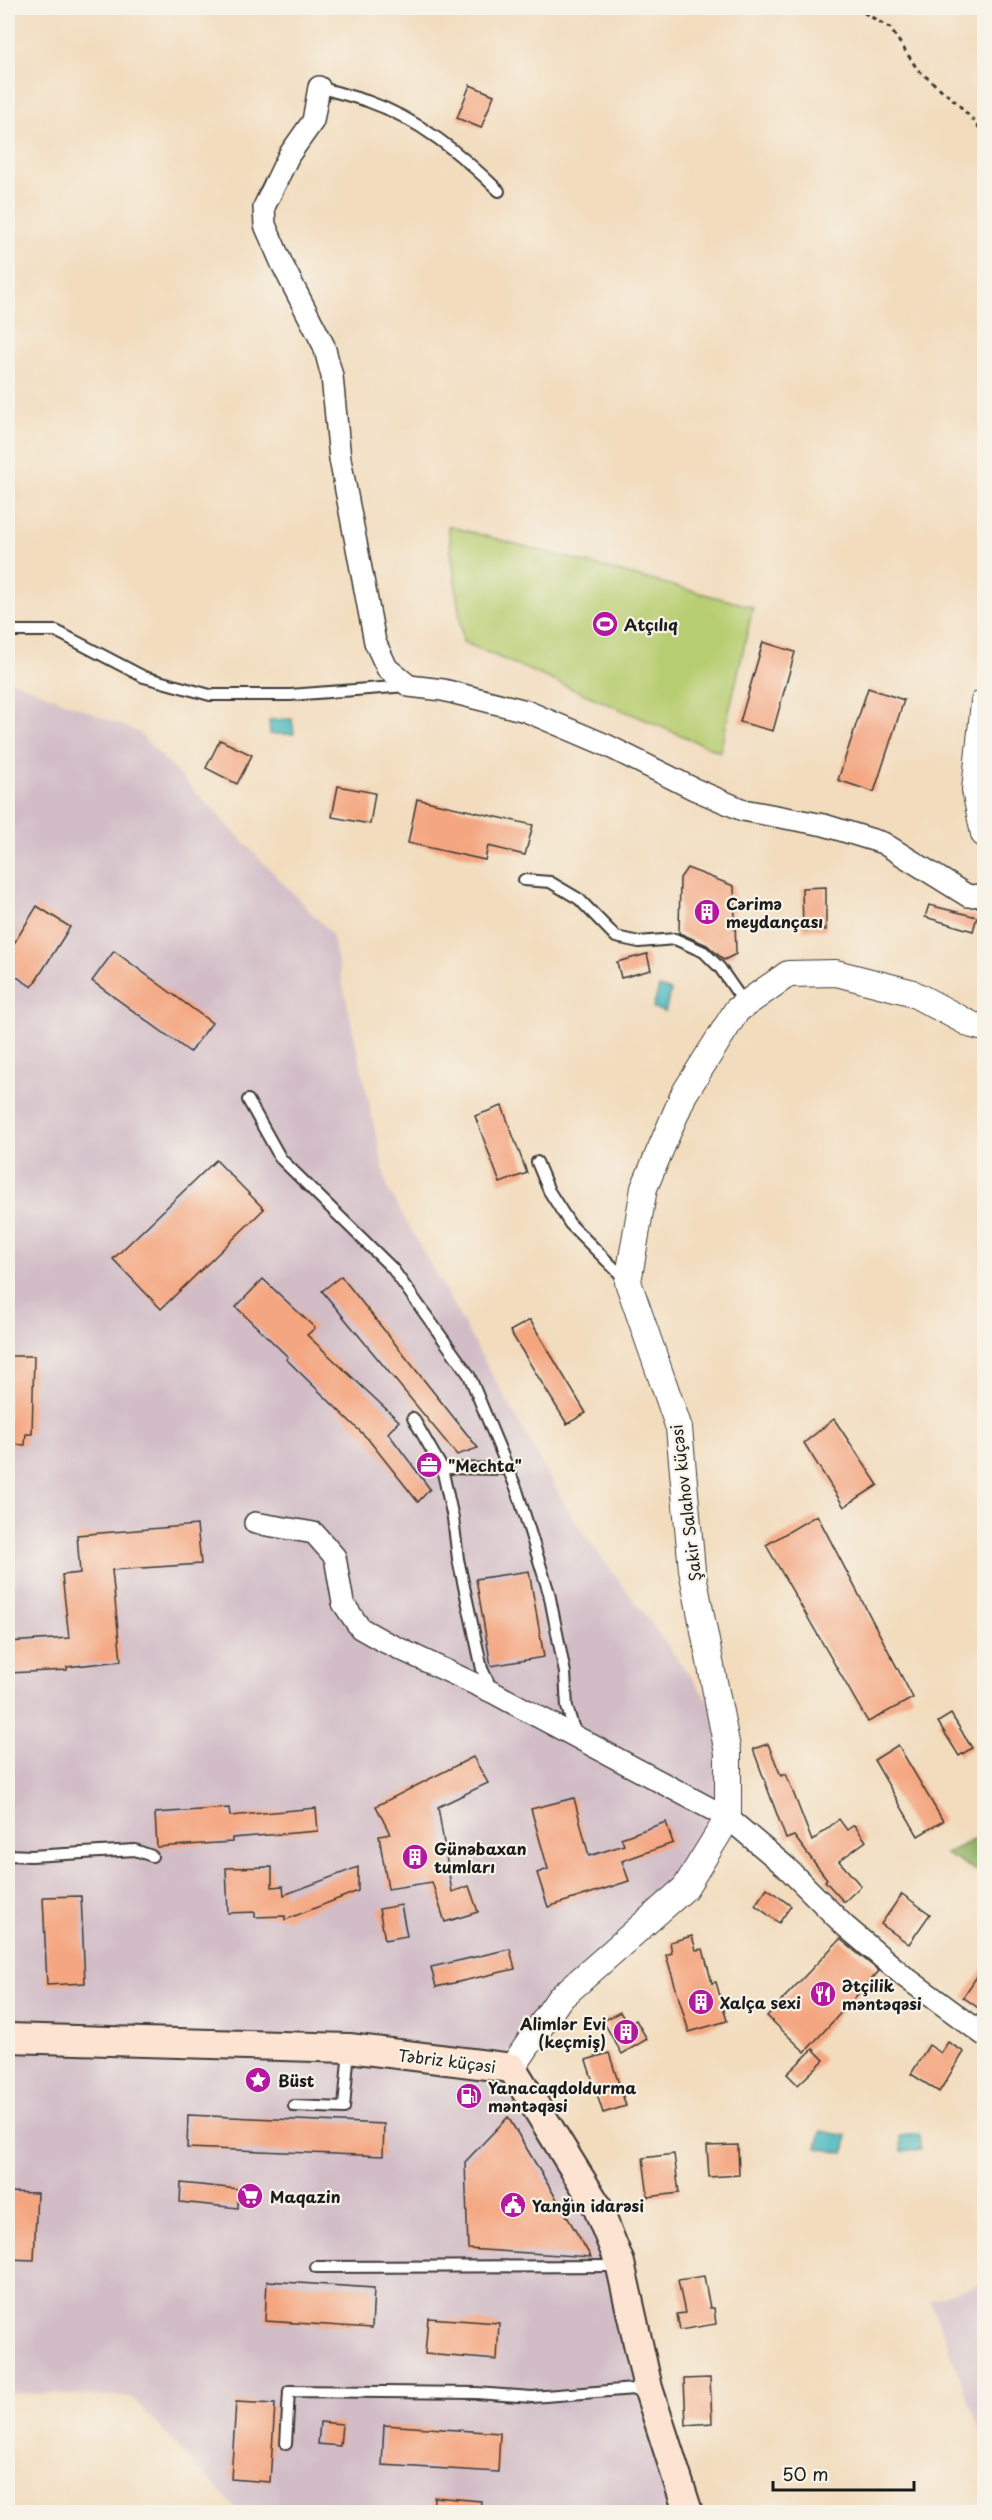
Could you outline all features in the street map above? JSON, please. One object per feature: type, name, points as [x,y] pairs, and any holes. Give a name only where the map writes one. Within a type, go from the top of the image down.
[{"type":"main road","name":"Təbriz küçəsi","points":[[8,2038],[349,2048],[512,2068],[597,2206],[620,2266],[648,2388],[688,2512]]},
{"type":"street","points":[[319,87],[313,121],[289,155],[264,207],[265,225],[282,264],[324,346],[332,376],[340,459],[375,642],[387,668],[409,686],[443,690],[526,711],[606,745],[694,789],[743,810],[824,825],[883,843],[968,896],[984,895]]},
{"type":"street","points":[[984,702],[975,790],[984,834]]},
{"type":"street","name":"Şakir Salahov küçəsi","points":[[729,1818],[728,1753],[692,1569],[679,1428],[628,1282],[644,1188],[684,1094],[737,1010],[788,974],[836,973],[910,992],[972,1025],[984,1028]]},
{"type":"street","points":[[255,1523],[314,1533],[335,1557],[343,1603],[360,1628],[494,1693],[729,1818],[786,1867],[862,1941],[904,1977],[984,2035]]},
{"type":"street","points":[[512,2068],[559,1999],[685,1888],[729,1818]]},
{"type":"lane","points":[[319,87],[369,102],[430,133],[465,158],[499,191]]},
{"type":"lane","points":[[8,631],[56,631],[144,677],[210,695],[290,695],[409,686]]},
{"type":"lane","points":[[524,880],[550,882],[579,899],[616,937],[639,942],[675,939],[705,952],[720,968],[745,1005]]},
{"type":"lane","points":[[248,1100],[281,1159],[392,1268],[469,1375],[509,1469],[549,1593],[565,1673],[567,1707],[576,1736]]},
{"type":"lane","points":[[537,1162],[549,1191],[570,1224],[628,1282]]},
{"type":"lane","points":[[413,1418],[442,1468],[453,1518],[458,1558],[482,1669],[494,1693]]},
{"type":"lane","points":[[442,1468],[509,1469]]},
{"type":"lane","points":[[8,1855],[31,1856],[135,1850],[152,1856]]},
{"type":"lane","points":[[294,2106],[344,2108],[349,2048]]},
{"type":"lane","points":[[316,2267],[620,2266]]},
{"type":"lane","points":[[286,2444],[289,2391],[476,2393],[532,2397],[648,2388]]},
{"type":"path","points":[[856,8],[890,28],[918,70],[956,102],[977,124],[984,138]]},
{"type":"shaded area","points":[[8,679],[138,732],[332,934],[388,1189],[573,1519],[738,1740],[688,1865],[508,2052],[587,2209],[675,2512],[239,2512],[131,2397],[8,2393]]},
{"type":"shaded area","points":[[984,2283],[984,2441],[930,2300]]},
{"type":"green space","name":"Atçılıq","points":[[448,526],[753,607],[720,752],[463,642]]},
{"type":"green space","points":[[984,1834],[984,1875],[945,1854]]},
{"type":"water","points":[[292,719],[294,734],[270,734],[269,720]]},
{"type":"water","points":[[659,987],[671,991],[665,1012],[653,1008]]},
{"type":"water","points":[[821,2131],[847,2136],[844,2153],[817,2148]]},
{"type":"water","points":[[919,2134],[921,2149],[902,2151],[900,2136]]},
{"type":"building","points":[[470,85],[494,95],[481,128],[457,118]]},
{"type":"building","points":[[763,642],[795,652],[773,731],[740,722]]},
{"type":"building","points":[[868,688],[904,700],[874,792],[838,780]]},
{"type":"building","points":[[220,740],[252,755],[237,784],[206,768]]},
{"type":"building","points":[[338,786],[375,793],[370,824],[332,817]]},
{"type":"building","points":[[417,799],[533,825],[525,855],[488,846],[485,860],[408,843]]},
{"type":"building","name":"Cərimə meydançası","points":[[687,868],[734,886],[736,954],[724,960],[707,945],[679,933],[680,878]]},
{"type":"building","points":[[826,887],[826,930],[803,930],[802,888]]},
{"type":"building","points":[[929,905],[977,917],[973,931],[925,917]]},
{"type":"building","points":[[37,906],[70,927],[32,987],[8,971],[8,953]]},
{"type":"building","points":[[114,951],[212,1023],[190,1052],[92,981]]},
{"type":"building","points":[[647,954],[651,970],[621,978],[617,962]]},
{"type":"building","points":[[502,1106],[527,1173],[500,1183],[475,1116]]},
{"type":"building","points":[[216,1160],[264,1209],[161,1309],[113,1259]]},
{"type":"building","points":[[341,1276],[478,1448],[457,1455],[322,1291]]},
{"type":"building","points":[[263,1279],[315,1328],[307,1335],[399,1421],[388,1433],[430,1489],[418,1502],[368,1439],[236,1307]]},
{"type":"building","points":[[530,1320],[586,1413],[567,1424],[510,1331]]},
{"type":"building","points":[[8,1356],[34,1356],[32,1434],[26,1434],[25,1445],[8,1444]]},
{"type":"building","points":[[834,1419],[878,1485],[844,1507],[804,1443]]},
{"type":"building","points":[[817,1515],[913,1698],[868,1722],[766,1545]]},
{"type":"building","points":[[197,1525],[201,1564],[112,1570],[121,1661],[67,1667],[67,1670],[9,1673],[8,1642],[69,1638],[62,1575],[80,1573],[77,1535]]},
{"type":"building","points":[[529,1571],[544,1657],[491,1666],[476,1579]]},
{"type":"building","points":[[951,1714],[972,1748],[959,1756],[938,1722]]},
{"type":"building","points":[[768,1744],[781,1776],[786,1774],[812,1841],[839,1819],[847,1830],[854,1825],[866,1841],[839,1861],[861,1886],[844,1902],[825,1881],[827,1879],[794,1836],[786,1839],[753,1749]]},
{"type":"building","points":[[898,1745],[943,1821],[918,1836],[874,1760]]},
{"type":"building","points":[[473,1757],[488,1783],[438,1807],[452,1892],[469,1886],[478,1912],[445,1922],[432,1882],[388,1889],[379,1836],[390,1834],[376,1806]]},
{"type":"building","points":[[574,1798],[589,1856],[624,1845],[621,1838],[666,1822],[673,1843],[622,1861],[629,1881],[548,1907],[537,1873],[548,1869],[531,1809]]},
{"type":"building","points":[[229,1808],[230,1816],[316,1808],[318,1831],[232,1838],[232,1842],[157,1847],[155,1813]]},
{"type":"building","points":[[272,1867],[272,1887],[283,1886],[284,1895],[358,1867],[358,1891],[285,1920],[285,1916],[255,1917],[255,1912],[228,1913],[226,1868]]},
{"type":"building","points":[[767,1888],[791,1906],[779,1923],[755,1905]]},
{"type":"building","points":[[902,1894],[930,1914],[909,1944],[881,1924]]},
{"type":"building","points":[[81,1896],[85,1983],[47,1985],[43,1897]]},
{"type":"building","points":[[401,1905],[407,1936],[385,1940],[379,1909]]},
{"type":"building","name":"Xalça sexi","points":[[692,1936],[696,1950],[703,1949],[712,1983],[716,1982],[727,2021],[689,2032],[666,1955],[672,1953],[670,1942]]},
{"type":"building","name":"Ətçilik məntəqəsi","points":[[840,1939],[879,1971],[805,2052],[767,2016]]},
{"type":"building","points":[[510,1949],[515,1969],[436,1987],[431,1967]]},
{"type":"building","points":[[984,1966],[984,2012],[963,1997]]},
{"type":"building","name":"Alimlər Evi (keçmiş)","points":[[620,2012],[628,2025],[636,2020],[647,2039],[622,2054],[603,2021]]},
{"type":"building","points":[[948,2042],[964,2052],[939,2092],[911,2074],[929,2045],[941,2053]]},
{"type":"building","points":[[813,2049],[824,2060],[798,2085],[787,2074]]},
{"type":"building","points":[[609,2053],[626,2106],[603,2113],[586,2060]]},
{"type":"building","points":[[188,2115],[384,2124],[383,2156],[187,2148]]},
{"type":"building","name":"Yanğın idarəsi","points":[[508,2117],[591,2257],[468,2249],[465,2162]]},
{"type":"building","points":[[738,2145],[739,2175],[709,2177],[707,2146]]},
{"type":"building","points":[[674,2154],[679,2193],[648,2197],[643,2158]]},
{"type":"building","points":[[181,2183],[238,2189],[238,2208],[180,2202]]},
{"type":"building","points":[[8,2192],[37,2193],[34,2260],[8,2259]]},
{"type":"building","points":[[704,2276],[710,2308],[714,2308],[716,2324],[680,2330],[677,2314],[685,2313],[678,2280]]},
{"type":"building","points":[[267,2281],[374,2288],[372,2328],[265,2321]]},
{"type":"building","points":[[428,2318],[499,2323],[497,2360],[425,2354]]},
{"type":"building","points":[[710,2378],[712,2423],[686,2425],[684,2379]]},
{"type":"building","points":[[236,2402],[275,2404],[270,2482],[231,2479]]},
{"type":"building","points":[[320,2422],[342,2424],[340,2446],[318,2444]]},
{"type":"building","points":[[384,2425],[500,2433],[498,2472],[382,2465]]},
{"type":"building","points":[[434,2497],[481,2501],[480,2512],[433,2512]]},
{"type":"place","name":"Atçılıq","points":[[605,624]]},
{"type":"place","name":"Cərimə meydançası","points":[[707,912]]},
{"type":"place","name":"\"Mechta\"","points":[[429,1465]]},
{"type":"place","name":"Günəbaxan tumları","points":[[415,1857]]},
{"type":"place","name":"Ətçilik məntəqəsi","points":[[823,1994]]},
{"type":"place","name":"Xalça sexi","points":[[701,2002]]},
{"type":"place","name":"Alimlər Evi (keçmiş)","points":[[626,2032]]},
{"type":"place","name":"Büst","points":[[258,2080]]},
{"type":"place","name":"Yanacaqdoldurma məntəqəsi","points":[[469,2096]]},
{"type":"place","name":"Maqazin","points":[[250,2196]]},
{"type":"place","name":"Yanğın idarəsi","points":[[513,2205]]}]
